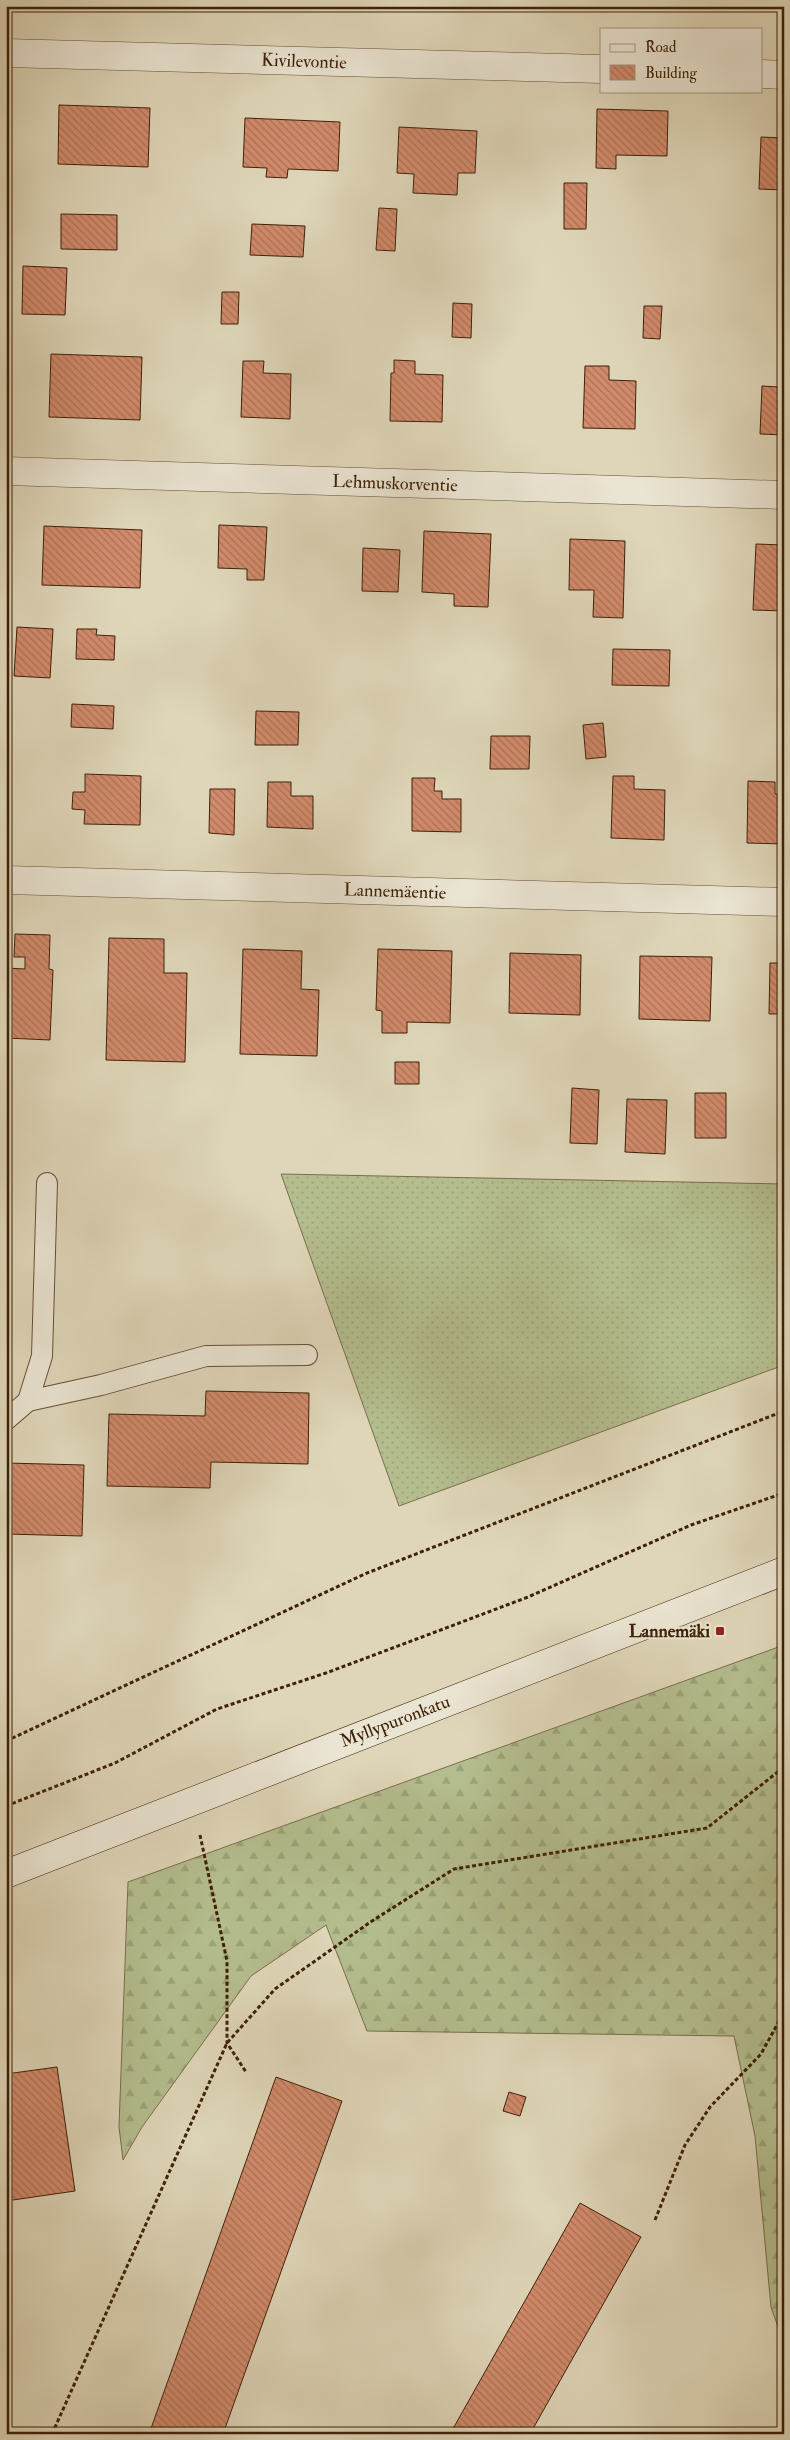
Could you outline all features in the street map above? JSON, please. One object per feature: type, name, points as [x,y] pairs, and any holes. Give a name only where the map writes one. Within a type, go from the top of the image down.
[{"type":"street","name":"Kivilevontie","points":[[6,53],[600,69]]},
{"type":"street","points":[[762,74],[784,75]]},
{"type":"street","name":"Lehmuskorventie","points":[[6,471],[784,496]]},
{"type":"street","name":"Lannemäentie","points":[[6,880],[784,902]]},
{"type":"street","name":"Myllypuronkatu","points":[[6,1874],[784,1571]]},
{"type":"lane","points":[[28,1402],[42,1356],[47,1183]]},
{"type":"lane","points":[[6,1420],[28,1402],[101,1385],[206,1356],[307,1355]]},
{"type":"path","points":[[6,1741],[367,1573],[784,1411]]},
{"type":"path","points":[[6,1806],[114,1763],[217,1709],[326,1673],[438,1631],[528,1596],[682,1529],[784,1493]]},
{"type":"path","points":[[52,2434],[227,2043],[275,1988],[372,1921],[454,1869],[707,1828],[784,1767]]},
{"type":"path","points":[[198,1827],[227,1961],[227,2043],[246,2072]]},
{"type":"path","points":[[655,2220],[685,2145],[710,2107],[761,2054],[784,2012]]},
{"type":"green space","points":[[281,1174],[784,1184],[784,1365],[399,1506]]},
{"type":"green space","points":[[784,1645],[784,2344],[771,2307],[755,2136],[734,2036],[367,2031],[326,1925],[251,1976],[142,2127],[123,2160],[119,2127],[128,1882]]},
{"type":"building","points":[[316,6],[404,6],[404,11],[316,9]]},
{"type":"building","points":[[634,6],[683,6],[683,11],[634,9]]},
{"type":"building","points":[[59,105],[150,108],[148,167],[58,164]]},
{"type":"building","points":[[597,109],[668,111],[667,156],[616,155],[616,169],[596,168]]},
{"type":"building","points":[[245,118],[340,122],[338,171],[288,169],[287,178],[266,177],[267,168],[243,167]]},
{"type":"building","points":[[399,127],[477,131],[475,173],[458,173],[457,195],[413,193],[414,174],[397,173]]},
{"type":"building","points":[[761,137],[784,138],[784,190],[759,189]]},
{"type":"building","points":[[564,183],[587,183],[586,229],[564,229]]},
{"type":"building","points":[[379,208],[397,209],[395,251],[376,250]]},
{"type":"building","points":[[61,214],[117,215],[117,250],[61,249]]},
{"type":"building","points":[[252,224],[305,226],[303,257],[250,255]]},
{"type":"building","points":[[23,266],[67,268],[65,315],[22,314]]},
{"type":"building","points":[[222,292],[239,292],[238,324],[221,324]]},
{"type":"building","points":[[783,299],[784,335],[781,335]]},
{"type":"building","points":[[453,303],[472,304],[471,338],[452,337]]},
{"type":"building","points":[[644,306],[662,306],[660,339],[643,338]]},
{"type":"building","points":[[51,354],[142,357],[140,420],[49,417]]},
{"type":"building","points":[[394,360],[415,361],[415,374],[443,375],[442,422],[390,421],[391,373],[394,373]]},
{"type":"building","points":[[243,361],[264,361],[263,373],[291,374],[290,419],[241,417]]},
{"type":"building","points":[[585,366],[609,366],[609,380],[636,381],[635,429],[583,428]]},
{"type":"building","points":[[779,373],[784,373],[784,435],[760,434],[762,386],[779,387]]},
{"type":"building","points":[[219,525],[267,527],[264,580],[247,580],[247,569],[218,568]]},
{"type":"building","points":[[44,526],[142,530],[140,588],[42,585]]},
{"type":"building","points":[[424,531],[491,534],[488,607],[454,606],[454,594],[422,592]]},
{"type":"building","points":[[570,539],[625,541],[623,618],[593,617],[594,590],[569,590]]},
{"type":"building","points":[[756,544],[784,545],[784,611],[753,610]]},
{"type":"building","points":[[363,548],[400,550],[398,592],[362,591]]},
{"type":"building","points":[[17,627],[53,629],[50,678],[14,676]]},
{"type":"building","points":[[77,629],[97,629],[96,635],[115,636],[114,660],[76,659]]},
{"type":"building","points":[[613,649],[670,650],[669,686],[612,685]]},
{"type":"building","points":[[72,704],[114,706],[113,729],[71,727]]},
{"type":"building","points":[[256,711],[299,712],[298,745],[255,745]]},
{"type":"building","points":[[603,723],[606,757],[586,759],[583,725]]},
{"type":"building","points":[[491,736],[530,736],[529,769],[490,769]]},
{"type":"building","points":[[85,774],[141,776],[140,825],[84,824],[85,810],[72,809],[73,792],[85,792]]},
{"type":"building","points":[[613,776],[634,776],[634,789],[665,790],[664,840],[611,838]]},
{"type":"building","points":[[412,778],[435,778],[434,791],[442,791],[442,799],[461,799],[461,832],[412,831]]},
{"type":"building","points":[[748,781],[775,782],[775,794],[784,794],[784,844],[747,843]]},
{"type":"building","points":[[268,782],[291,782],[291,796],[313,796],[313,829],[267,827]]},
{"type":"building","points":[[210,789],[235,789],[234,835],[209,833]]},
{"type":"building","points":[[15,934],[50,935],[49,969],[53,970],[50,1040],[6,1038],[6,968],[25,969],[25,957],[14,957]]},
{"type":"building","points":[[109,938],[164,939],[164,973],[187,973],[185,1062],[106,1060]]},
{"type":"building","points":[[243,949],[302,951],[301,989],[319,990],[317,1056],[240,1054]]},
{"type":"building","points":[[378,949],[452,951],[450,1023],[407,1022],[407,1033],[382,1033],[382,1011],[376,1010]]},
{"type":"building","points":[[510,953],[581,955],[580,1015],[509,1013]]},
{"type":"building","points":[[640,956],[712,957],[710,1021],[639,1019]]},
{"type":"building","points":[[770,963],[784,963],[784,1014],[769,1014]]},
{"type":"building","points":[[395,1062],[419,1062],[419,1084],[395,1084]]},
{"type":"building","points":[[572,1088],[599,1090],[597,1144],[570,1143]]},
{"type":"building","points":[[695,1093],[726,1093],[726,1138],[695,1138]]},
{"type":"building","points":[[627,1099],[667,1100],[665,1154],[625,1152]]},
{"type":"building","points":[[206,1391],[309,1393],[308,1464],[211,1462],[210,1488],[107,1486],[109,1414],[205,1416]]},
{"type":"building","points":[[6,1463],[84,1465],[82,1536],[6,1534]]},
{"type":"building","points":[[57,2067],[75,2191],[6,2201],[6,2074]]},
{"type":"building","points":[[276,2077],[342,2101],[223,2434],[149,2434]]},
{"type":"building","points":[[509,2092],[526,2097],[520,2116],[503,2111]]},
{"type":"building","points":[[580,2203],[641,2237],[530,2434],[450,2434]]},
{"type":"place","name":"Lannemäki","points":[[720,1631]]}]
